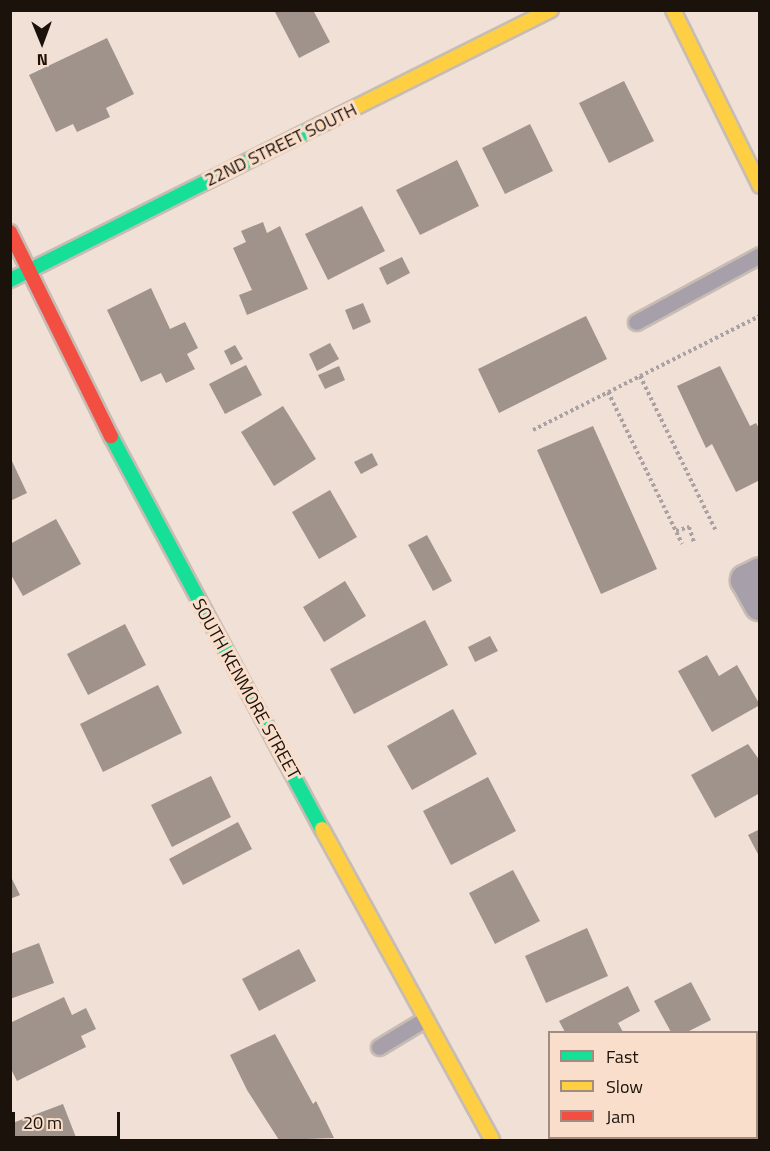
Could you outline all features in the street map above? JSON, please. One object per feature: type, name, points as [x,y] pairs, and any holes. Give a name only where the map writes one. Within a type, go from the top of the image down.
[{"type":"street","name":"22ND STREET SOUTH","points":[[10,280],[551,10]]},
{"type":"street","points":[[673,10],[759,186]]},
{"type":"street","name":"SOUTH KENMORE STREET","points":[[10,232],[141,497],[492,1140]]},
{"type":"lane","points":[[636,322],[759,255]]},
{"type":"lane","points":[[379,1047],[425,1019]]},
{"type":"path","points":[[533,430],[759,316]]},
{"type":"path","points":[[640,376],[716,531]]},
{"type":"path","points":[[608,392],[682,544]]},
{"type":"path","points":[[676,531],[689,527],[694,542]]},
{"type":"building","points":[[274,10],[313,10],[330,42],[299,58]]},
{"type":"building","points":[[107,38],[134,94],[106,108],[110,117],[77,132],[73,124],[56,132],[29,75]]},
{"type":"building","points":[[624,81],[654,141],[609,163],[579,103]]},
{"type":"building","points":[[530,124],[553,171],[505,194],[482,148]]},
{"type":"building","points":[[457,160],[479,206],[420,235],[396,190]]},
{"type":"building","points":[[362,206],[385,251],[328,280],[305,234]]},
{"type":"building","points":[[263,222],[267,233],[280,226],[308,289],[247,315],[239,295],[252,290],[233,248],[246,242],[241,231]]},
{"type":"building","points":[[402,257],[410,273],[387,285],[379,268]]},
{"type":"building","points":[[151,288],[170,329],[185,322],[198,348],[187,354],[195,369],[166,383],[161,373],[141,382],[107,310]]},
{"type":"building","points":[[363,303],[371,322],[353,330],[345,310]]},
{"type":"building","points":[[586,316],[607,359],[499,413],[478,369]]},
{"type":"building","points":[[330,343],[339,359],[317,371],[309,354]]},
{"type":"building","points":[[235,345],[243,359],[231,365],[224,351]]},
{"type":"building","points":[[246,365],[262,395],[225,414],[209,384]]},
{"type":"building","points":[[339,366],[345,380],[325,389],[318,375]]},
{"type":"building","points":[[720,366],[750,426],[756,423],[760,430],[760,480],[736,492],[712,444],[706,448],[677,386]]},
{"type":"building","points":[[283,406],[316,459],[274,486],[241,432]]},
{"type":"building","points":[[593,426],[657,569],[601,594],[537,450]]},
{"type":"building","points":[[372,453],[378,465],[361,474],[354,462]]},
{"type":"building","points":[[10,457],[27,493],[10,501]]},
{"type":"building","points":[[330,490],[357,537],[319,559],[292,512]]},
{"type":"building","points":[[56,519],[81,564],[23,596],[10,573],[10,544]]},
{"type":"building","points":[[427,535],[452,581],[433,591],[408,545]]},
{"type":"building","points":[[345,581],[366,616],[324,642],[303,607]]},
{"type":"building","points":[[425,620],[448,665],[354,714],[330,669]]},
{"type":"building","points":[[125,624],[146,665],[88,695],[67,654]]},
{"type":"building","points":[[490,636],[498,651],[475,662],[468,647]]},
{"type":"building","points":[[707,655],[719,676],[737,665],[760,705],[712,732],[678,671]]},
{"type":"building","points":[[158,685],[182,733],[103,772],[80,724]]},
{"type":"building","points":[[453,709],[477,754],[412,790],[387,746]]},
{"type":"building","points":[[748,744],[760,761],[760,793],[715,818],[691,775]]},
{"type":"building","points":[[211,776],[231,817],[172,847],[151,805]]},
{"type":"building","points":[[488,777],[516,831],[451,865],[423,811]]},
{"type":"building","points":[[238,822],[252,849],[183,885],[169,859]]},
{"type":"building","points":[[760,829],[760,858],[748,835]]},
{"type":"building","points":[[513,870],[540,921],[495,944],[469,893]]},
{"type":"building","points":[[10,875],[20,895],[10,899]]},
{"type":"building","points":[[587,928],[608,976],[546,1003],[525,956]]},
{"type":"building","points":[[39,943],[54,983],[10,999],[10,954]]},
{"type":"building","points":[[299,949],[316,981],[259,1011],[242,979]]},
{"type":"building","points":[[691,982],[711,1020],[689,1031],[670,1031],[654,1001]]},
{"type":"building","points":[[628,986],[640,1011],[618,1023],[622,1031],[564,1031],[559,1021]]},
{"type":"building","points":[[64,997],[72,1015],[86,1008],[96,1029],[81,1036],[86,1047],[17,1081],[10,1067],[10,1023]]},
{"type":"building","points":[[275,1034],[313,1104],[316,1101],[334,1138],[279,1140],[247,1090],[230,1055]]},
{"type":"building","points":[[63,1104],[77,1140],[10,1140],[10,1124]]},
{"type":"traffic: fast","points":[[10,280],[320,125]]},
{"type":"traffic: fast","points":[[111,436],[322,829]]},
{"type":"traffic: slow","points":[[320,125],[551,10]]},
{"type":"traffic: slow","points":[[673,10],[760,186]]},
{"type":"traffic: slow","points":[[322,829],[492,1140]]},
{"type":"traffic: jam","points":[[10,232],[111,436]]}]
